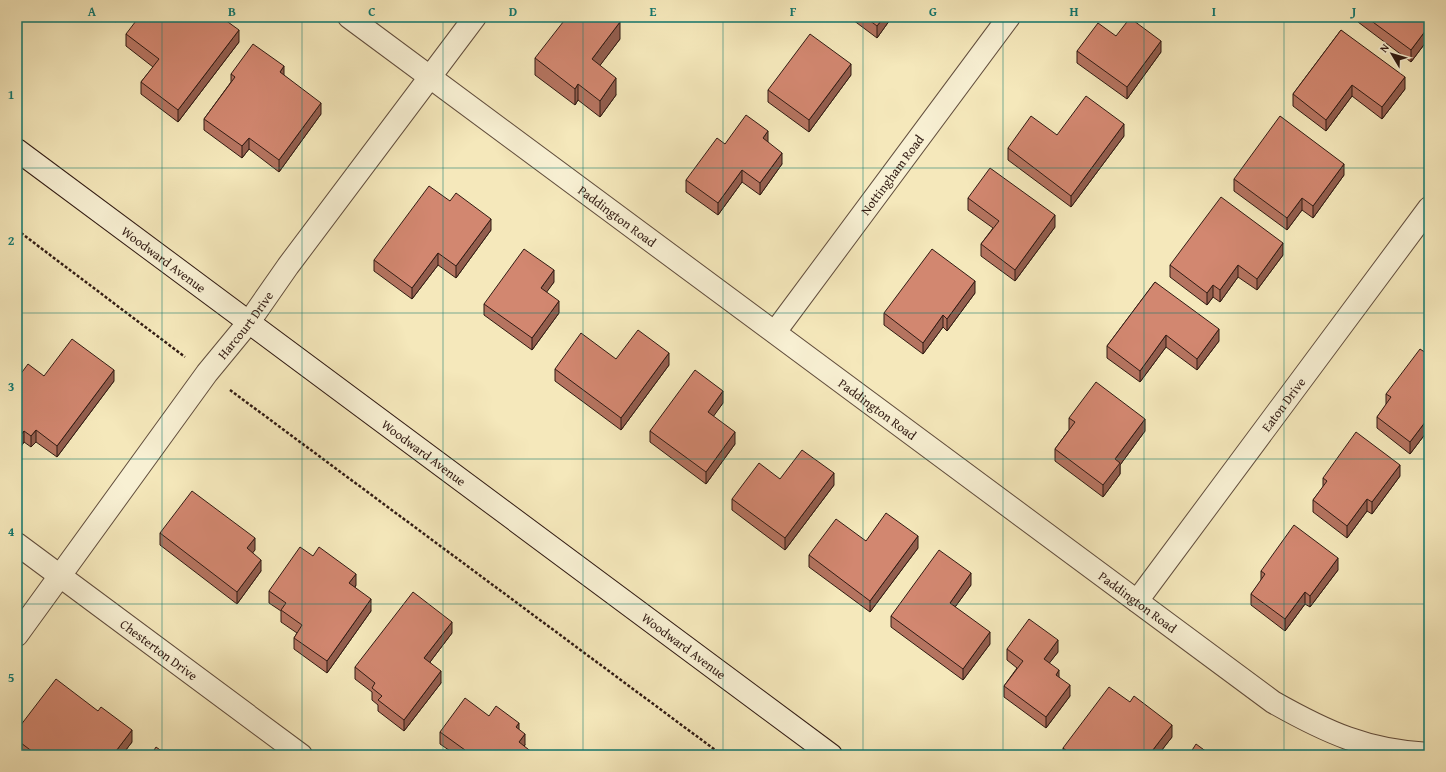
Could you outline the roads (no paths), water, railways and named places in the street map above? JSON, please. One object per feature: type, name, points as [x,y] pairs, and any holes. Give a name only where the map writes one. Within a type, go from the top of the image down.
[{"type":"street","name":"Paddington Road","points":[[348,17],[1273,702],[1314,726],[1345,738],[1378,747],[1429,754]]},
{"type":"street","name":"Harcourt Drive","points":[[17,635],[207,373],[249,322],[475,17]]},
{"type":"street","name":"Nottingham Road","points":[[775,332],[1009,17]]},
{"type":"street","name":"Woodward Avenue","points":[[17,150],[831,755]]},
{"type":"street","name":"Eaton Drive","points":[[1137,601],[1429,208]]},
{"type":"street","name":"Chesterton Drive","points":[[17,544],[301,755]]}]
